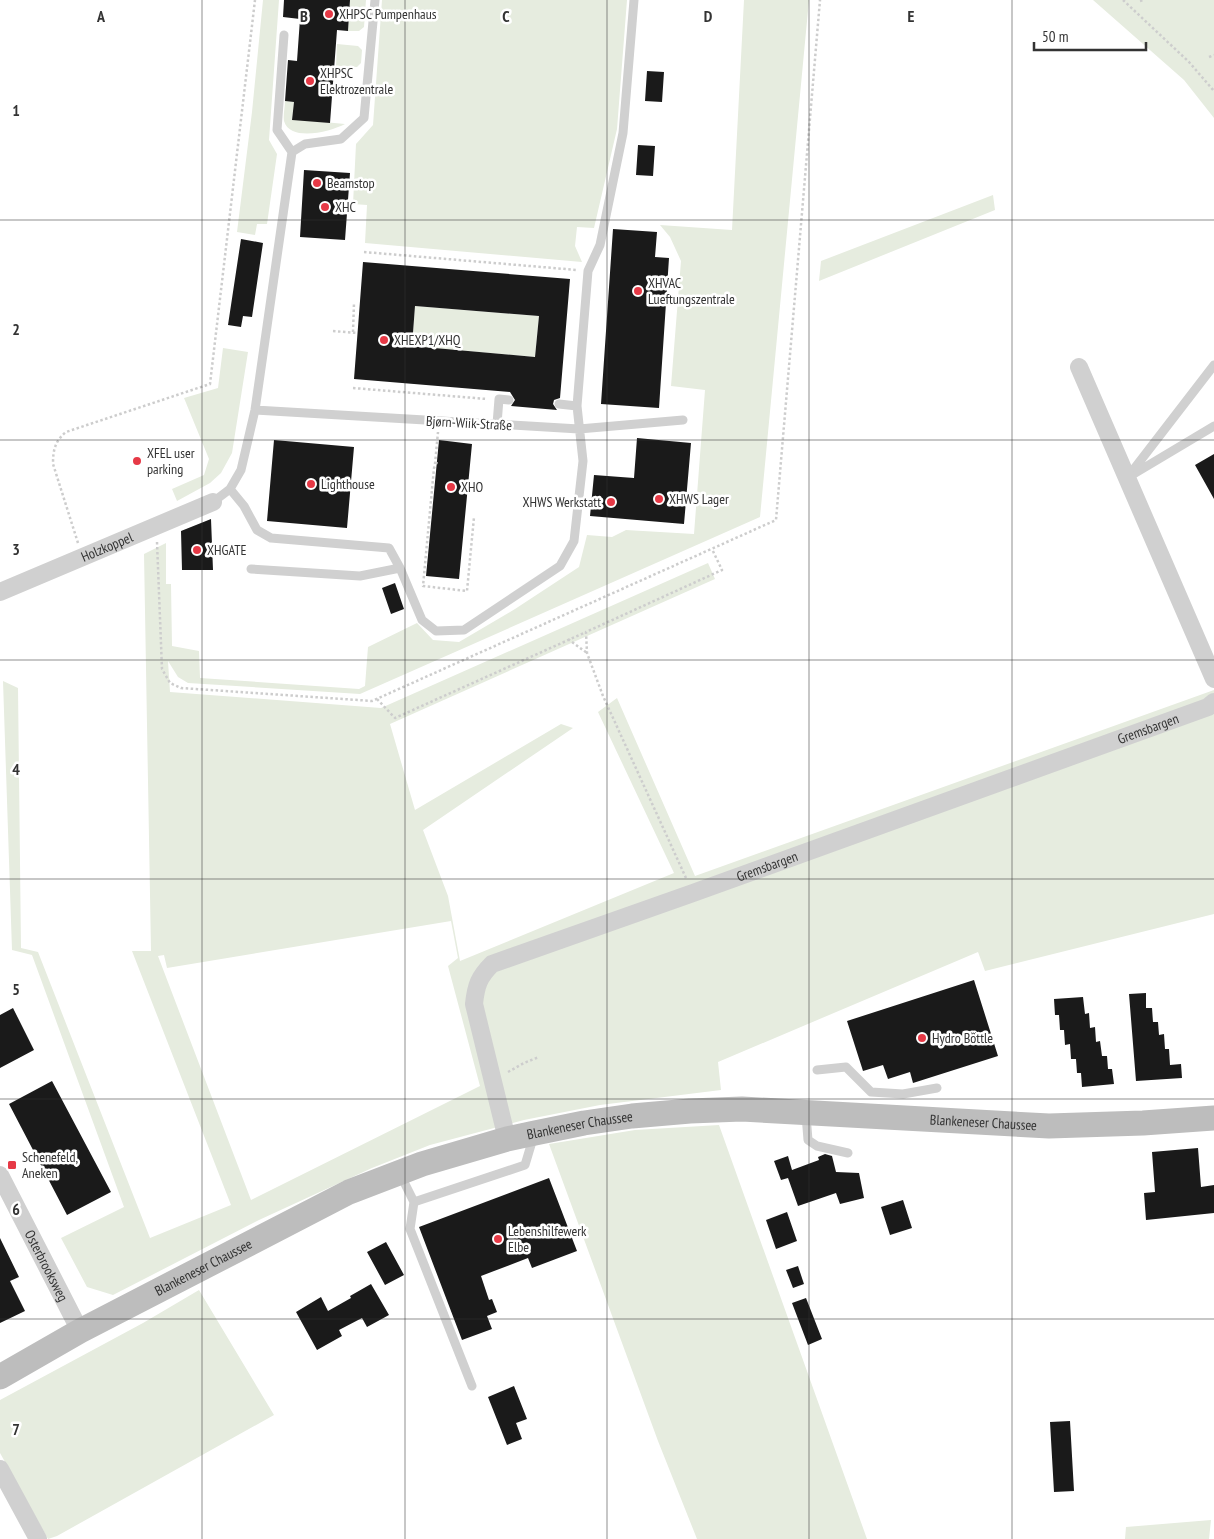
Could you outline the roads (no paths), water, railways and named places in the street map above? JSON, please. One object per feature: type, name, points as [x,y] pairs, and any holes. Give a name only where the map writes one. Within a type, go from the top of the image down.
[{"type":"main road","name":"Blankeneser Chaussee","points":[[0,1377],[80,1331],[349,1192],[422,1164],[506,1139],[584,1123],[632,1116],[742,1109],[805,1112],[870,1103],[1048,1126],[1143,1124],[1214,1118]]},
{"type":"street","points":[[1079,367],[1214,679]]},
{"type":"street","name":"Holzkoppel","points":[[0,592],[213,502]]},
{"type":"street","name":"Gremsbargen","points":[[506,1139],[474,1004],[476,986],[483,973],[492,964],[1208,707],[1214,702]]},
{"type":"street","name":"Osterbrooksweg","points":[[0,1175],[80,1331]]},
{"type":"street","points":[[0,1469],[38,1539]]},
{"type":"lane","points":[[292,152],[305,144],[341,139],[364,118],[375,0]]},
{"type":"lane","points":[[230,488],[244,506],[257,530],[271,538],[389,548],[400,568],[422,620],[436,631],[464,630],[560,566],[574,541],[583,461],[578,429],[577,406],[588,271],[600,245],[623,133],[634,0]]},
{"type":"lane","points":[[213,502],[230,488],[241,470],[255,410],[292,152],[277,130],[284,36]]},
{"type":"lane","points":[[1127,478],[1214,365]]},
{"type":"lane","points":[[497,424],[499,400],[509,400]]},
{"type":"lane","points":[[559,404],[577,406]]},
{"type":"lane","name":"Bjørn-Wiik-Straße","points":[[255,410],[578,429],[683,420]]},
{"type":"lane","points":[[1127,478],[1214,426]]},
{"type":"lane","points":[[251,569],[360,576],[400,568]]},
{"type":"lane","points":[[817,1070],[846,1067],[870,1103],[902,1094],[937,1088]]},
{"type":"lane","points":[[805,1112],[808,1140],[817,1146],[848,1152]]},
{"type":"lane","points":[[414,1202],[525,1165],[535,1133]]},
{"type":"lane","points":[[399,1173],[414,1202],[410,1229],[472,1386]]},
{"type":"place","name":"XHPSC Pumpenhaus","points":[[329,14]]},
{"type":"place","name":"XHPSC Elektrozentrale","points":[[310,81]]},
{"type":"place","name":"Beamstop","points":[[317,183]]},
{"type":"place","name":"XHC","points":[[325,207]]},
{"type":"place","name":"XHVAC Lueftungszentrale","points":[[638,291]]},
{"type":"place","name":"XHEXP1/XHQ","points":[[384,340]]},
{"type":"place","name":"XFEL user parking","points":[[137,461]]},
{"type":"place","name":"Lighthouse","points":[[311,484]]},
{"type":"place","name":"XHO","points":[[451,487]]},
{"type":"place","name":"XHWS Lager","points":[[659,499]]},
{"type":"place","name":"XHWS Werkstatt","points":[[611,502]]},
{"type":"place","name":"XHGATE","points":[[197,550]]},
{"type":"place","name":"Hydro Böttle","points":[[922,1038]]},
{"type":"place","name":"Schenefeld, Aneken","points":[[12,1165]]},
{"type":"place","name":"Lebenshilfewerk Elbe","points":[[498,1239]]}]
